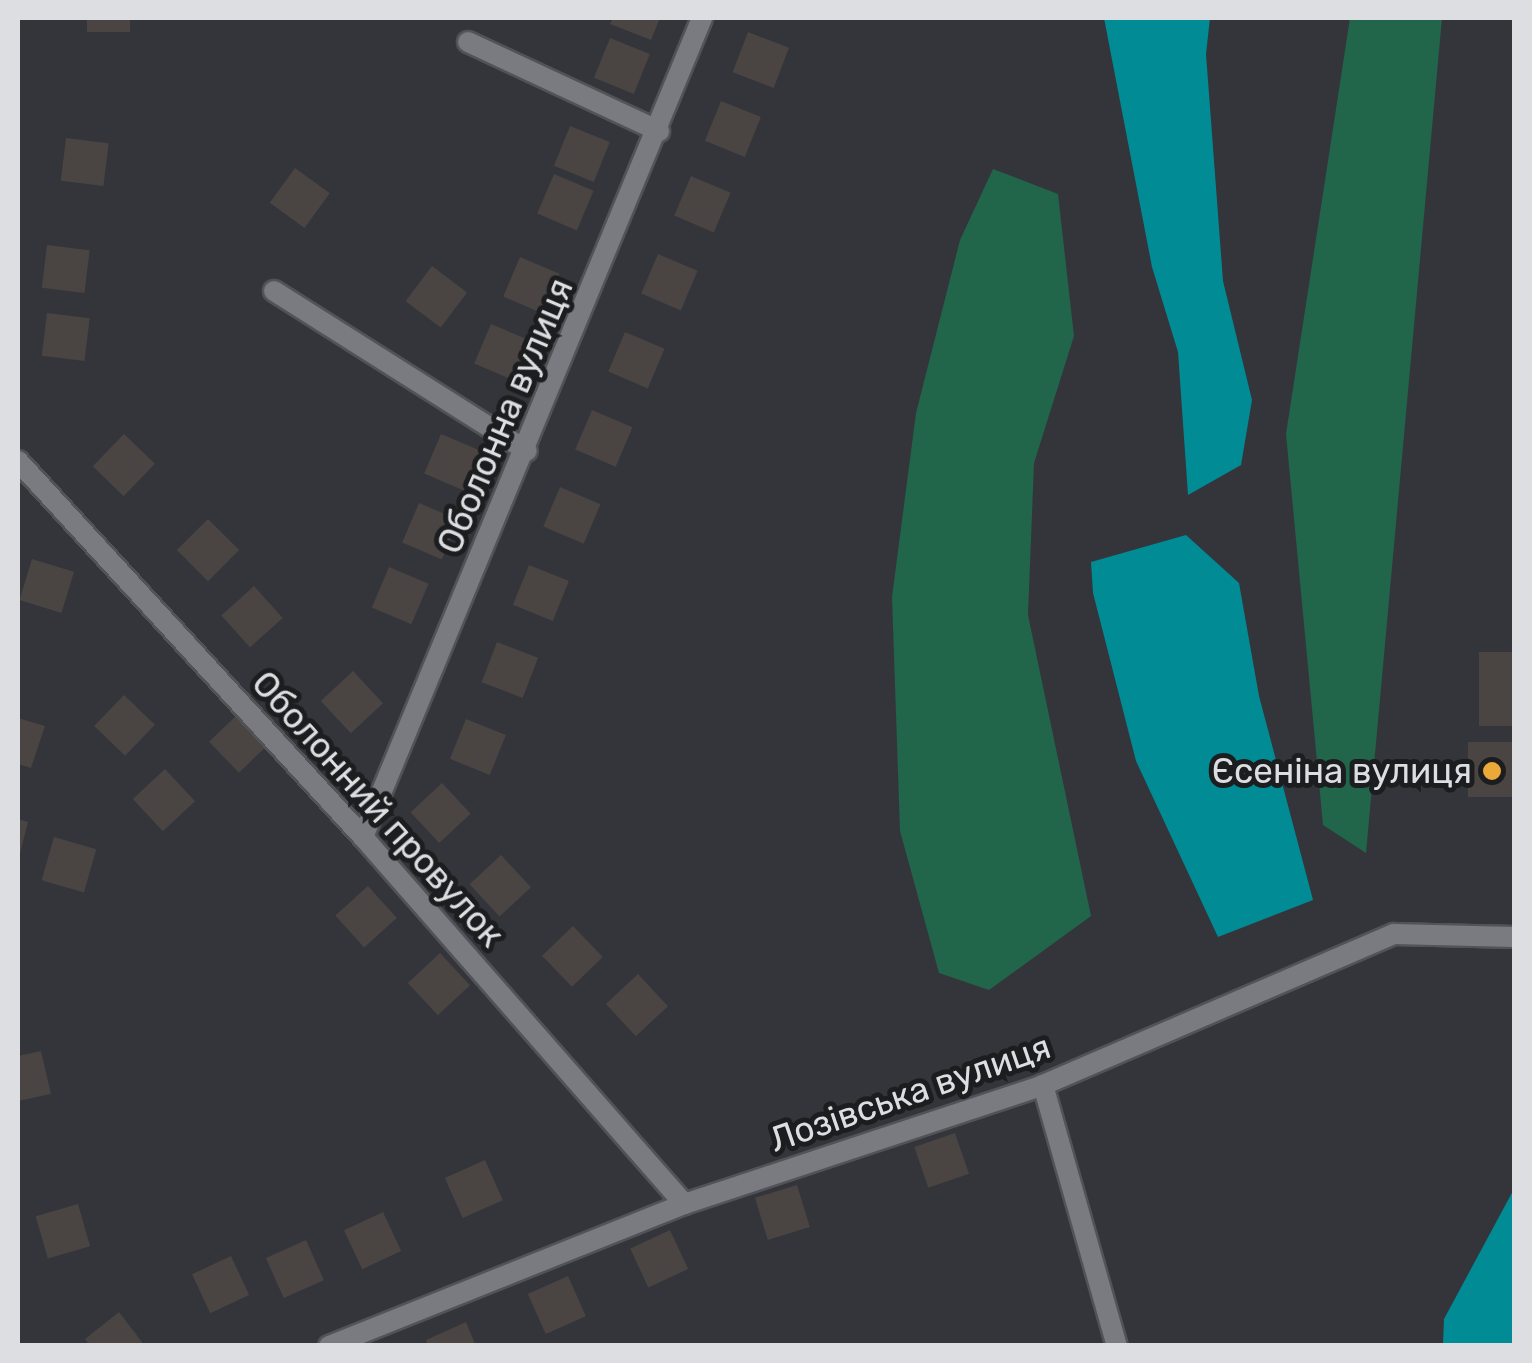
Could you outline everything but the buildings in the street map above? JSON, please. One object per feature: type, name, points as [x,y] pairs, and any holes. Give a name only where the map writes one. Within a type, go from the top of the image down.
[{"type":"street","name":"Оболонна вулиця","points":[[362,836],[527,451],[702,18]]},
{"type":"street","points":[[468,42],[659,131]]},
{"type":"street","points":[[274,291],[527,451]]},
{"type":"street","name":"Оболонний провулок","points":[[18,461],[362,836],[684,1204]]},
{"type":"street","name":"Лозівська вулиця","points":[[329,1346],[684,1204],[1044,1085],[1394,934],[1514,937]]},
{"type":"street","points":[[1044,1085],[1117,1346]]},
{"type":"green space","points":[[1350,18],[1442,18],[1366,853],[1323,825],[1286,434]]},
{"type":"green space","points":[[993,169],[1058,194],[1074,336],[1034,463],[1028,615],[1091,916],[989,990],[939,973],[900,831],[892,597],[916,413],[960,240]]},
{"type":"water","points":[[1104,18],[1210,18],[1206,54],[1223,281],[1252,400],[1241,465],[1188,495],[1178,352],[1152,267]]},
{"type":"water","points":[[1186,535],[1239,583],[1259,696],[1313,900],[1218,937],[1136,761],[1093,593],[1091,562]]},
{"type":"water","points":[[1514,1189],[1514,1345],[1443,1345],[1444,1319]]},
{"type":"place","name":"Єсеніна вулиця","points":[[1492,771]]}]
